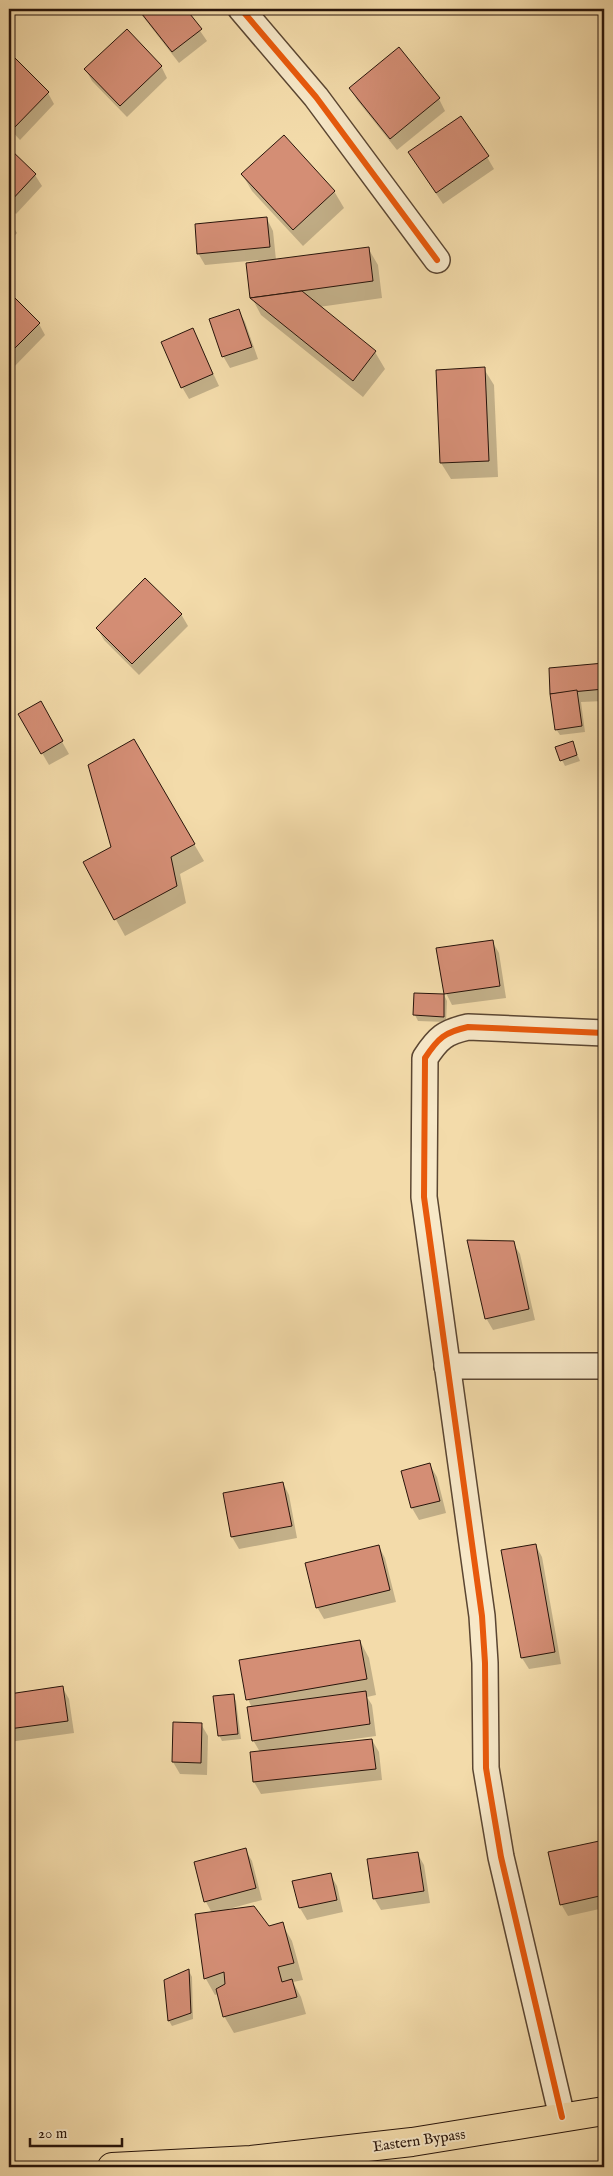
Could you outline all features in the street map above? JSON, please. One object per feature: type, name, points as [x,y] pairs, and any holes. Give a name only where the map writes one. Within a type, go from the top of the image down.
[{"type":"main road","name":"Eastern Bypass","points":[[112,2167],[251,2160],[412,2142],[604,2111]]},
{"type":"street","points":[[241,9],[316,97],[438,260]]},
{"type":"street","points":[[562,2117],[500,1857],[486,1768],[485,1663],[482,1616],[424,1197],[425,1058],[437,1040],[453,1030],[468,1027],[604,1033]]},
{"type":"street","points":[[447,1366],[604,1366]]},
{"type":"building","points":[[138,9],[186,9],[202,29],[172,52]]},
{"type":"building","points":[[127,29],[162,66],[120,106],[84,69]]},
{"type":"building","points":[[399,47],[440,98],[390,139],[349,88]]},
{"type":"building","points":[[9,52],[49,92],[13,129],[9,125]]},
{"type":"building","points":[[461,116],[489,156],[436,193],[408,152]]},
{"type":"building","points":[[284,135],[335,191],[293,230],[241,174]]},
{"type":"building","points":[[9,148],[36,174],[9,203]]},
{"type":"building","points":[[267,217],[270,247],[197,254],[195,224]]},
{"type":"building","points":[[369,247],[373,281],[250,298],[246,263]]},
{"type":"building","points":[[302,291],[376,351],[353,381],[250,298]]},
{"type":"building","points":[[9,292],[40,323],[9,354]]},
{"type":"building","points":[[239,309],[252,347],[222,357],[209,319]]},
{"type":"building","points":[[193,328],[213,374],[181,388],[161,342]]},
{"type":"building","points":[[485,367],[489,461],[440,463],[436,370]]},
{"type":"building","points":[[145,578],[182,614],[132,664],[96,628]]},
{"type":"building","points":[[604,663],[604,689],[550,694],[549,668]]},
{"type":"building","points":[[577,690],[582,726],[555,730],[550,694]]},
{"type":"building","points":[[41,701],[63,741],[41,754],[18,714]]},
{"type":"building","points":[[134,739],[195,844],[171,857],[177,886],[114,920],[83,862],[111,847],[88,765]]},
{"type":"building","points":[[573,741],[577,755],[560,761],[555,747]]},
{"type":"building","points":[[493,940],[500,986],[444,994],[436,948]]},
{"type":"building","points":[[414,993],[444,994],[444,1017],[413,1015]]},
{"type":"building","points":[[467,1240],[514,1241],[529,1309],[485,1319]]},
{"type":"building","points":[[430,1463],[440,1501],[411,1508],[401,1471]]},
{"type":"building","points":[[283,1482],[292,1526],[231,1537],[223,1493]]},
{"type":"building","points":[[536,1544],[555,1652],[521,1658],[501,1550]]},
{"type":"building","points":[[379,1545],[390,1590],[316,1608],[305,1563]]},
{"type":"building","points":[[360,1640],[367,1679],[246,1700],[239,1660]]},
{"type":"building","points":[[63,1686],[68,1721],[9,1729],[9,1694]]},
{"type":"building","points":[[366,1691],[370,1724],[252,1741],[247,1707]]},
{"type":"building","points":[[234,1694],[238,1734],[218,1736],[213,1696]]},
{"type":"building","points":[[173,1722],[202,1723],[201,1763],[172,1762]]},
{"type":"building","points":[[372,1739],[376,1769],[253,1782],[250,1752]]},
{"type":"building","points":[[604,1840],[604,1895],[560,1905],[548,1852]]},
{"type":"building","points":[[246,1848],[256,1888],[204,1902],[194,1862]]},
{"type":"building","points":[[418,1852],[424,1891],[373,1899],[367,1859]]},
{"type":"building","points":[[331,1873],[337,1900],[299,1908],[292,1881]]},
{"type":"building","points":[[254,1906],[269,1926],[283,1922],[294,1963],[278,1967],[282,1982],[292,1979],[297,1997],[223,2017],[216,1989],[225,1984],[224,1972],[204,1979],[195,1914]]},
{"type":"building","points":[[189,1969],[191,2013],[168,2021],[164,1980]]},
{"type":"cycle path","points":[[241,9],[316,97],[437,260]]},
{"type":"cycle path","points":[[562,2117],[501,1857],[486,1768],[485,1663],[482,1616],[424,1197],[425,1058],[434,1045],[443,1037],[453,1031],[468,1027],[604,1033]]}]
